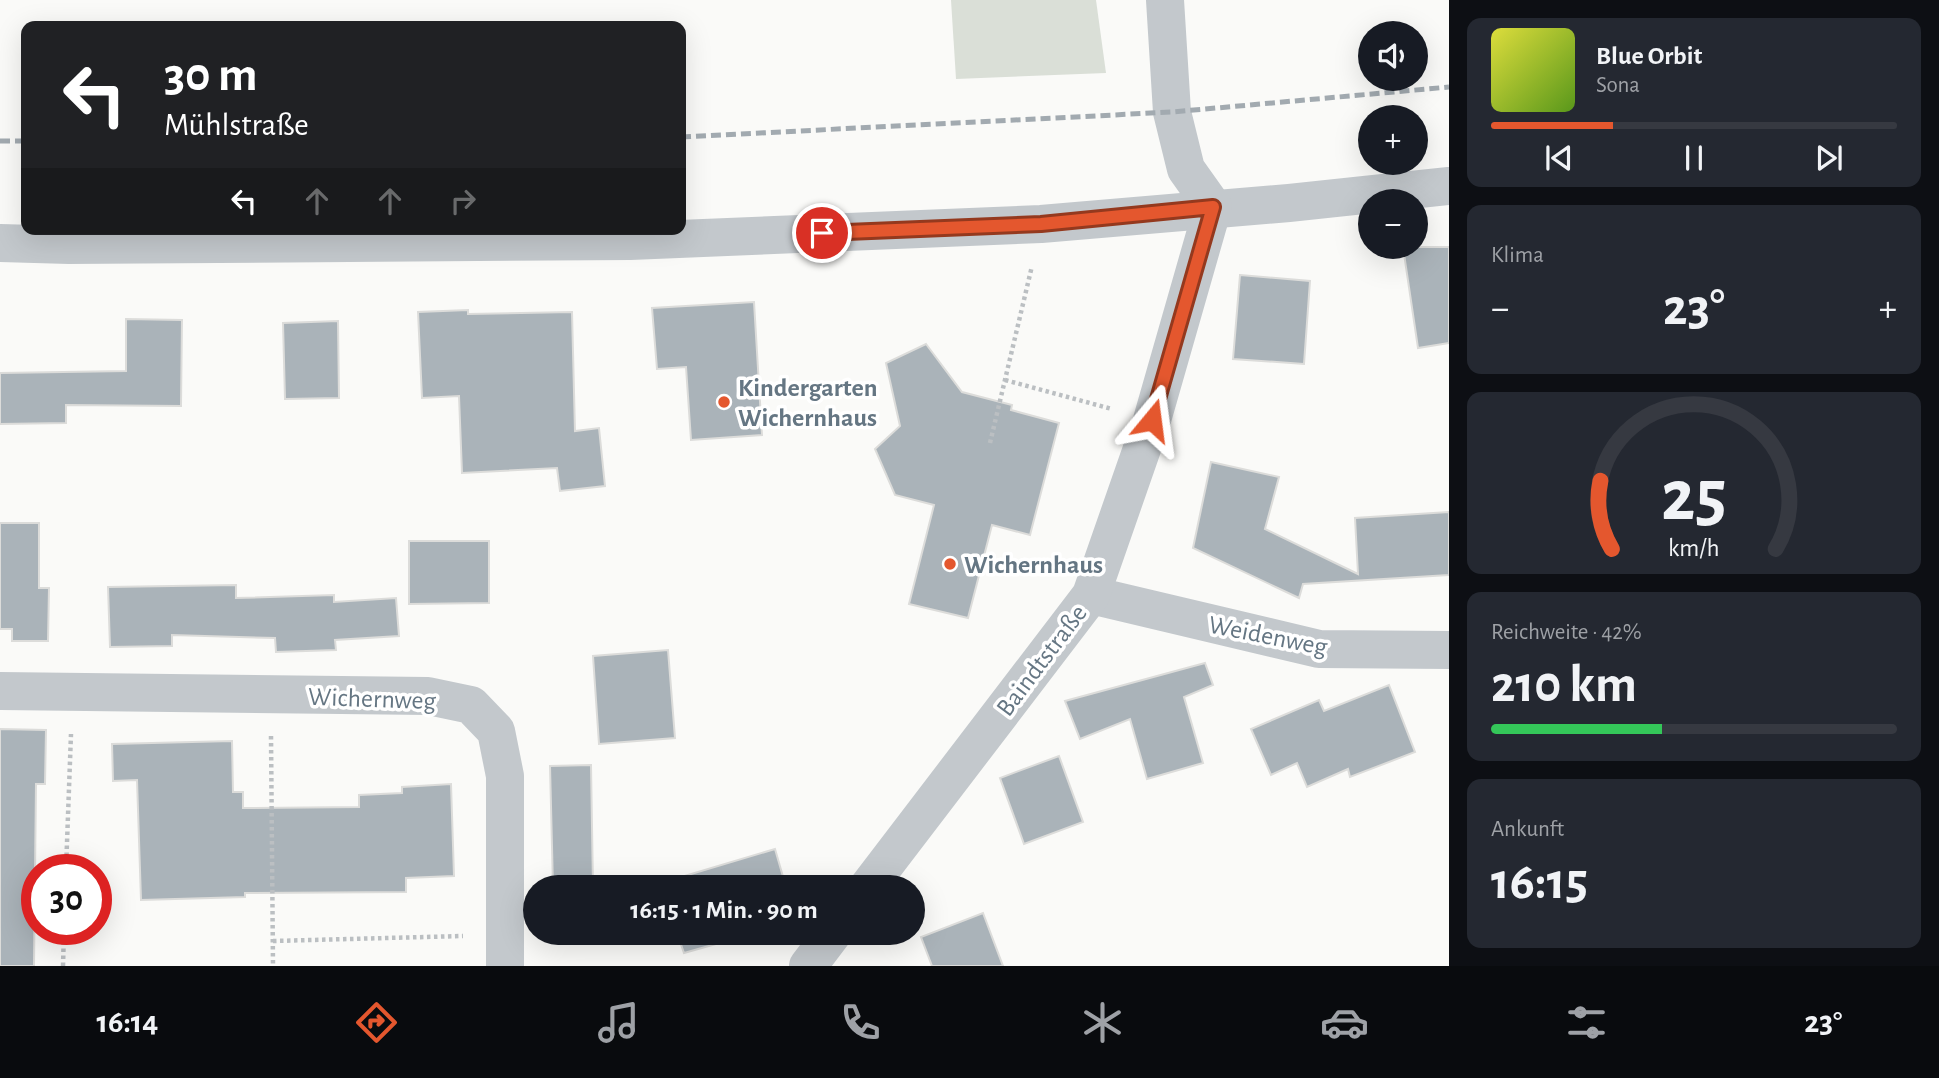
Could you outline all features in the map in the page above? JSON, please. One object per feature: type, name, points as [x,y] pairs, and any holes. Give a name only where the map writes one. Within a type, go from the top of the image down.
[{"type":"street","points":[[1165,0],[1172,112],[1186,169],[1213,207]]},
{"type":"street","points":[[0,243],[82,245],[629,241],[1041,224],[1449,186]]},
{"type":"street","name":"Baindtstraße","points":[[876,875],[1091,595],[1152,420],[1213,207]]},
{"type":"street","name":"Weidenweg","points":[[1091,595],[1319,649],[1449,650]]},
{"type":"street","name":"Wichernweg","points":[[0,691],[428,696],[471,705],[496,731],[505,776],[505,950]]},
{"type":"street","points":[[808,966],[824,945]]},
{"type":"path","points":[[990,443],[1041,224]]},
{"type":"path","points":[[1005,380],[1152,420]]},
{"type":"path","points":[[67,854],[73,691]]},
{"type":"path","points":[[270,695],[272,966]]},
{"type":"path","points":[[273,941],[505,950]]},
{"type":"path","points":[[63,966],[64,945]]},
{"type":"shaded area","points":[[951,0],[1096,0],[1106,73],[956,79]]},
{"type":"building","points":[[1428,247],[1449,247],[1449,343],[1418,348],[1405,259],[1428,259]]},
{"type":"building","points":[[1240,275],[1310,281],[1304,364],[1233,359]]},
{"type":"building","name":"Kindergarten Wichernhaus","points":[[754,302],[762,435],[691,440],[686,367],[657,369],[652,308]]},
{"type":"building","points":[[468,310],[468,314],[572,312],[575,431],[599,428],[605,486],[560,491],[557,468],[462,473],[459,396],[422,398],[418,312]]},
{"type":"building","points":[[126,319],[182,320],[181,406],[66,405],[66,423],[0,424],[0,373],[126,371]]},
{"type":"building","points":[[338,321],[339,398],[285,399],[283,323]]},
{"type":"building","points":[[926,344],[962,392],[1012,405],[1011,410],[1059,423],[1030,535],[992,525],[968,618],[909,604],[934,505],[895,495],[875,449],[900,426],[886,363]]},
{"type":"building","points":[[1211,462],[1279,477],[1265,529],[1358,574],[1355,518],[1449,512],[1449,575],[1303,584],[1299,598],[1193,548]]},
{"type":"building","points":[[0,523],[39,523],[39,588],[49,588],[48,641],[12,641],[12,629],[0,629]]},
{"type":"building","points":[[409,541],[489,541],[489,603],[409,604]]},
{"type":"building","points":[[236,585],[236,598],[334,595],[334,602],[396,598],[399,636],[335,640],[336,650],[276,652],[275,638],[172,635],[172,646],[110,647],[108,587]]},
{"type":"building","points":[[668,650],[675,738],[599,744],[593,656]]},
{"type":"building","points":[[1205,663],[1213,685],[1184,697],[1203,763],[1147,779],[1130,719],[1080,739],[1065,701]]},
{"type":"building","points":[[1389,685],[1415,752],[1350,777],[1348,769],[1307,787],[1297,763],[1271,775],[1251,729],[1319,700],[1324,711]]},
{"type":"building","points":[[0,729],[46,730],[45,784],[36,784],[35,854],[21,854],[21,945],[34,945],[34,966],[0,966]]},
{"type":"building","points":[[232,741],[233,792],[243,792],[243,808],[359,807],[359,795],[402,793],[402,787],[451,784],[454,876],[406,878],[406,892],[245,893],[245,897],[141,900],[137,780],[113,781],[112,744]]},
{"type":"building","points":[[1059,756],[1083,822],[1024,844],[1000,778]]},
{"type":"building","points":[[591,765],[593,875],[553,875],[550,766]]},
{"type":"building","points":[[775,849],[783,875],[688,875]]},
{"type":"building","points":[[983,913],[1003,966],[932,966],[924,945],[925,935]]},
{"type":"building","points":[[681,945],[712,945],[684,953]]},
{"type":"railway","points":[[686,137],[1172,112],[1449,87]]},
{"type":"railway","points":[[0,141],[21,141]]},
{"type":"place","name":"Kindergarten Wichernhaus","points":[[724,402]]},
{"type":"place","name":"Wichernhaus","points":[[950,564]]},
{"type":"route","points":[[822,233],[1041,224],[1213,207],[1152,420]]}]
